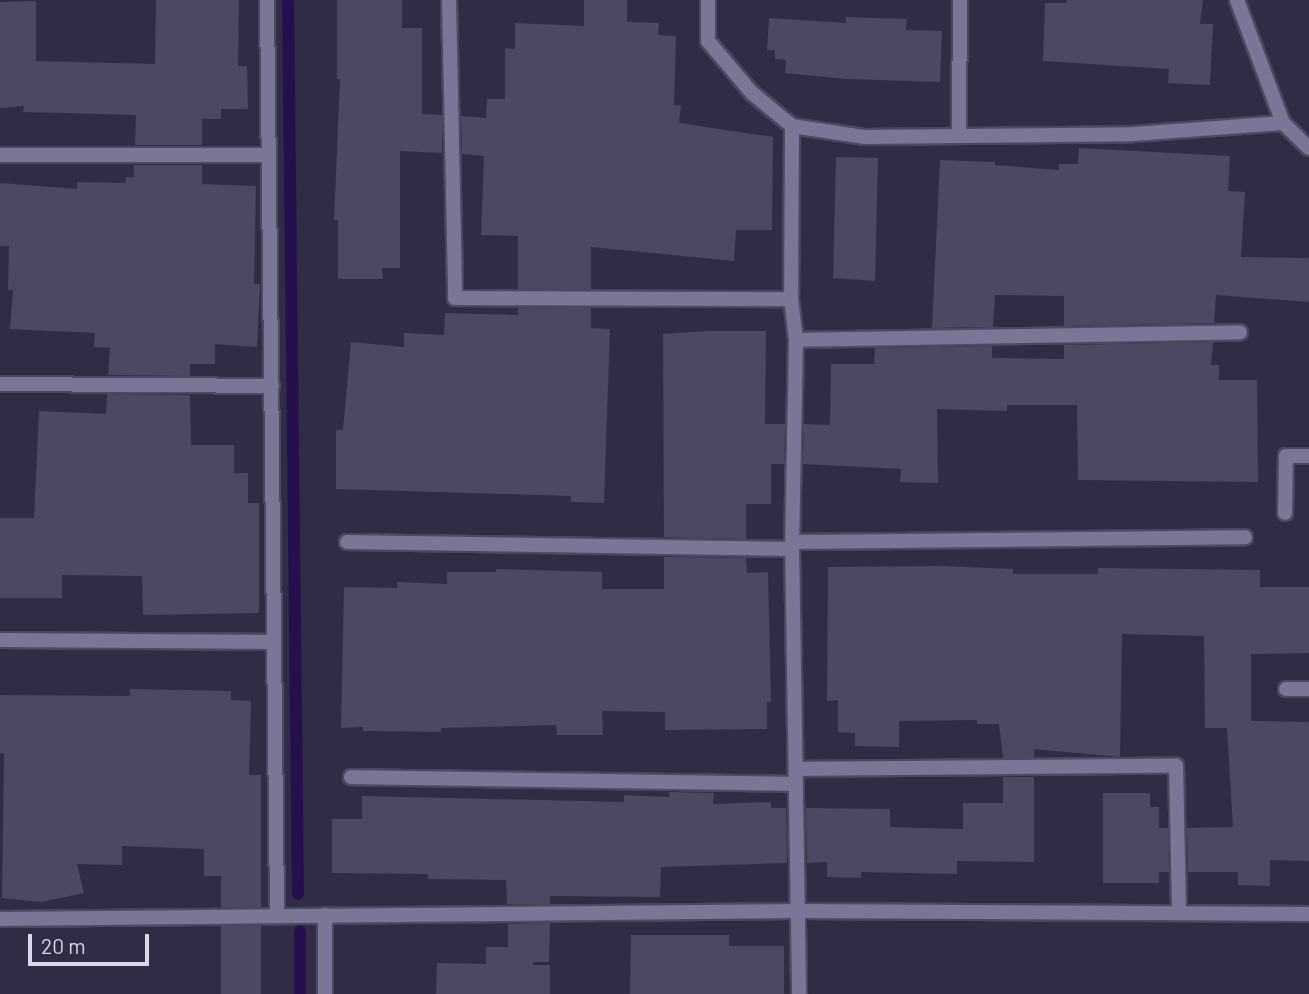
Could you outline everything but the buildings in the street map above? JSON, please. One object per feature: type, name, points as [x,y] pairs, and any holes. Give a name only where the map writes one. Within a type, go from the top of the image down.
[{"type":"street","points":[[267,0],[278,915]]},
{"type":"street","points":[[449,0],[455,298],[791,299]]},
{"type":"street","points":[[708,0],[708,41],[752,93],[792,126],[865,137],[1134,134],[1283,123]]},
{"type":"street","points":[[959,136],[960,0]]},
{"type":"street","points":[[1237,0],[1283,123],[1309,148]]},
{"type":"street","points":[[792,126],[791,299],[796,340],[792,545],[799,994]]},
{"type":"street","points":[[0,155],[269,155]]},
{"type":"street","points":[[796,340],[1240,332]]},
{"type":"street","points":[[0,384],[272,386]]},
{"type":"street","points":[[1285,513],[1286,456],[1309,456]]},
{"type":"street","points":[[347,542],[792,545],[1245,537]]},
{"type":"street","points":[[0,640],[274,642]]},
{"type":"street","points":[[1286,689],[1309,690]]},
{"type":"street","points":[[351,777],[796,776],[1176,766],[1179,913]]},
{"type":"street","points":[[0,919],[798,911],[1309,914]]},
{"type":"street","points":[[325,915],[325,994]]},
{"type":"waterway","points":[[288,0],[298,894]]},
{"type":"waterway","points":[[300,931],[300,994]]}]
